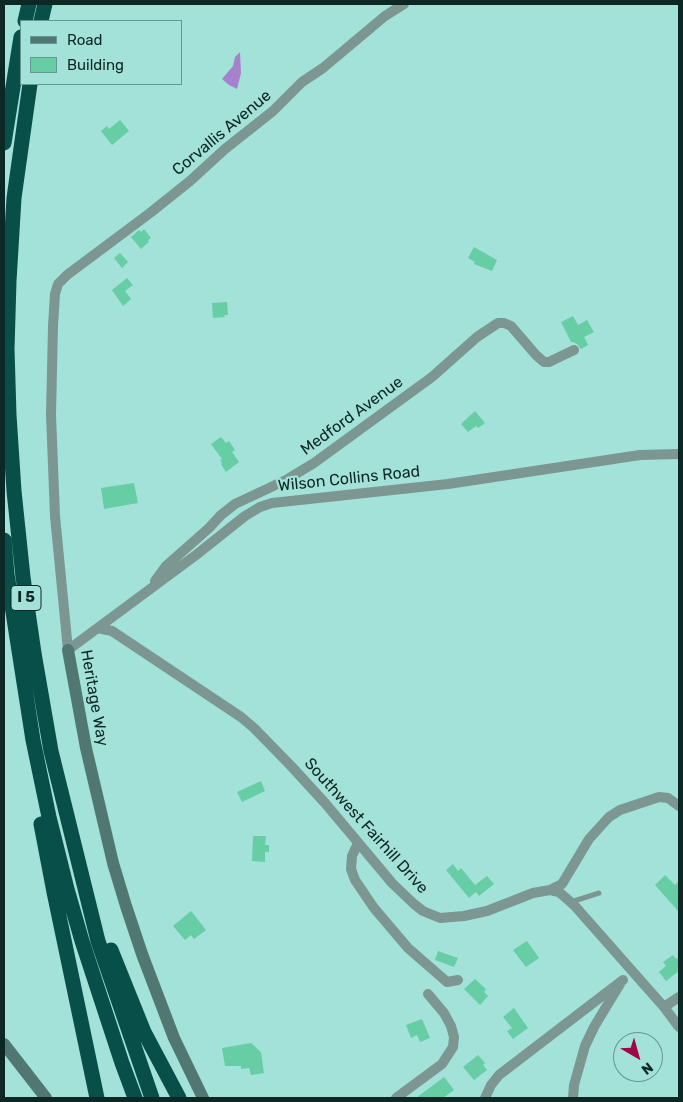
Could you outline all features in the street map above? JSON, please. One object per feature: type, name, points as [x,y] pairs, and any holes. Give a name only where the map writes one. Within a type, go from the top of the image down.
[{"type":"highway","points":[[25,20],[29,4]]},
{"type":"highway","points":[[41,20],[45,4]]},
{"type":"highway","points":[[4,143],[20,43]]},
{"type":"highway","name":"I 5","points":[[30,85],[14,198],[7,349],[9,424],[23,577],[51,751],[98,941],[152,1098]]},
{"type":"highway","name":"I 5","points":[[4,540],[7,574],[32,740],[66,889],[104,1011],[136,1098]]},
{"type":"highway","points":[[32,740],[40,818],[45,846],[97,1098]]},
{"type":"highway","points":[[82,875],[144,1032],[179,1098]]},
{"type":"street","name":"Corvallis Avenue","points":[[58,284],[67,275],[183,186],[272,111],[302,82],[323,68],[385,16],[404,4]]},
{"type":"street","name":"Heritage Way","points":[[58,284],[55,294],[52,326],[52,435],[55,516],[68,650],[90,767],[113,863],[142,954],[174,1038],[203,1098]]},
{"type":"street","name":"Medford Avenue","points":[[149,590],[166,566],[235,504],[282,483],[314,463],[432,377],[471,342],[498,323],[501,322],[511,326],[544,362],[549,362],[574,350]]},
{"type":"street","name":"Wilson Collins Road","points":[[68,650],[245,516],[260,507],[272,503],[448,484],[623,457],[679,454]]},
{"type":"street","name":"Southwest Fairhill Drive","points":[[98,628],[112,631],[241,717],[292,767],[325,803],[392,883],[414,904],[431,915],[440,918],[464,916],[487,911],[533,893],[550,890]]},
{"type":"street","points":[[550,890],[562,884],[589,839],[609,817],[620,810],[659,797],[668,798],[679,806]]},
{"type":"street","points":[[358,843],[352,856],[351,869],[355,880],[374,908],[408,948],[447,982],[458,980]]},
{"type":"street","points":[[550,890],[559,892],[571,902],[664,1007],[679,1027]]},
{"type":"street","points":[[573,1098],[574,1085],[585,1046],[594,1027],[630,968]]},
{"type":"street","points":[[485,1098],[491,1085],[499,1075],[623,980]]},
{"type":"street","points":[[396,1098],[442,1064],[453,1047],[454,1037],[451,1026],[444,1013],[428,994]]},
{"type":"street","points":[[664,1007],[679,997]]},
{"type":"street","points":[[4,1044],[46,1098]]},
{"type":"lane","points":[[571,902],[599,893]]},
{"type":"shaded area","points":[[240,52],[241,73],[237,89],[222,79],[233,66],[235,57]]},
{"type":"building","points":[[120,120],[129,131],[112,145],[101,131],[107,126],[109,129]]},
{"type":"building","points":[[144,229],[151,238],[141,249],[131,237],[139,230],[141,232]]},
{"type":"building","points":[[474,247],[497,260],[492,271],[474,264],[475,262],[468,258]]},
{"type":"building","points":[[120,253],[128,262],[122,268],[114,258]]},
{"type":"building","points":[[127,278],[133,285],[125,291],[131,299],[123,306],[112,290]]},
{"type":"building","points":[[227,302],[228,315],[213,318],[212,303]]},
{"type":"building","points":[[573,316],[578,325],[587,320],[594,332],[584,337],[588,345],[581,349],[577,344],[571,342],[561,322]]},
{"type":"building","points":[[475,411],[485,423],[478,428],[476,426],[468,432],[461,424]]},
{"type":"building","points":[[221,437],[226,443],[229,441],[235,450],[232,452],[239,462],[226,472],[221,464],[220,460],[222,459],[211,444]]},
{"type":"building","points":[[134,483],[138,503],[104,509],[101,488]]},
{"type":"building","points":[[261,781],[265,791],[242,802],[237,792]]},
{"type":"building","points":[[253,836],[266,836],[265,845],[269,845],[269,852],[265,852],[265,862],[252,861]]},
{"type":"building","points":[[453,864],[458,871],[461,868],[475,885],[487,876],[494,884],[479,896],[476,892],[469,898],[446,870]]},
{"type":"building","points":[[665,875],[675,885],[679,881],[679,912],[655,885]]},
{"type":"building","points":[[191,911],[206,930],[194,939],[191,935],[185,940],[173,926]]},
{"type":"building","points":[[527,941],[539,958],[526,967],[513,950]]},
{"type":"building","points":[[438,951],[458,958],[454,967],[435,960]]},
{"type":"building","points":[[673,955],[676,959],[679,956],[679,971],[666,981],[659,972],[666,966],[663,962]]},
{"type":"building","points":[[475,979],[486,989],[484,992],[488,996],[480,1005],[464,989]]},
{"type":"building","points":[[514,1008],[528,1028],[513,1039],[507,1031],[512,1028],[503,1017]]},
{"type":"building","points":[[422,1019],[430,1038],[420,1042],[417,1035],[411,1038],[406,1025]]},
{"type":"building","points":[[251,1043],[261,1052],[264,1073],[251,1075],[249,1068],[241,1069],[241,1066],[225,1066],[222,1048]]},
{"type":"building","points":[[478,1055],[485,1063],[483,1065],[487,1070],[474,1080],[463,1067]]},
{"type":"building","points":[[444,1077],[454,1090],[443,1098],[416,1098]]}]
